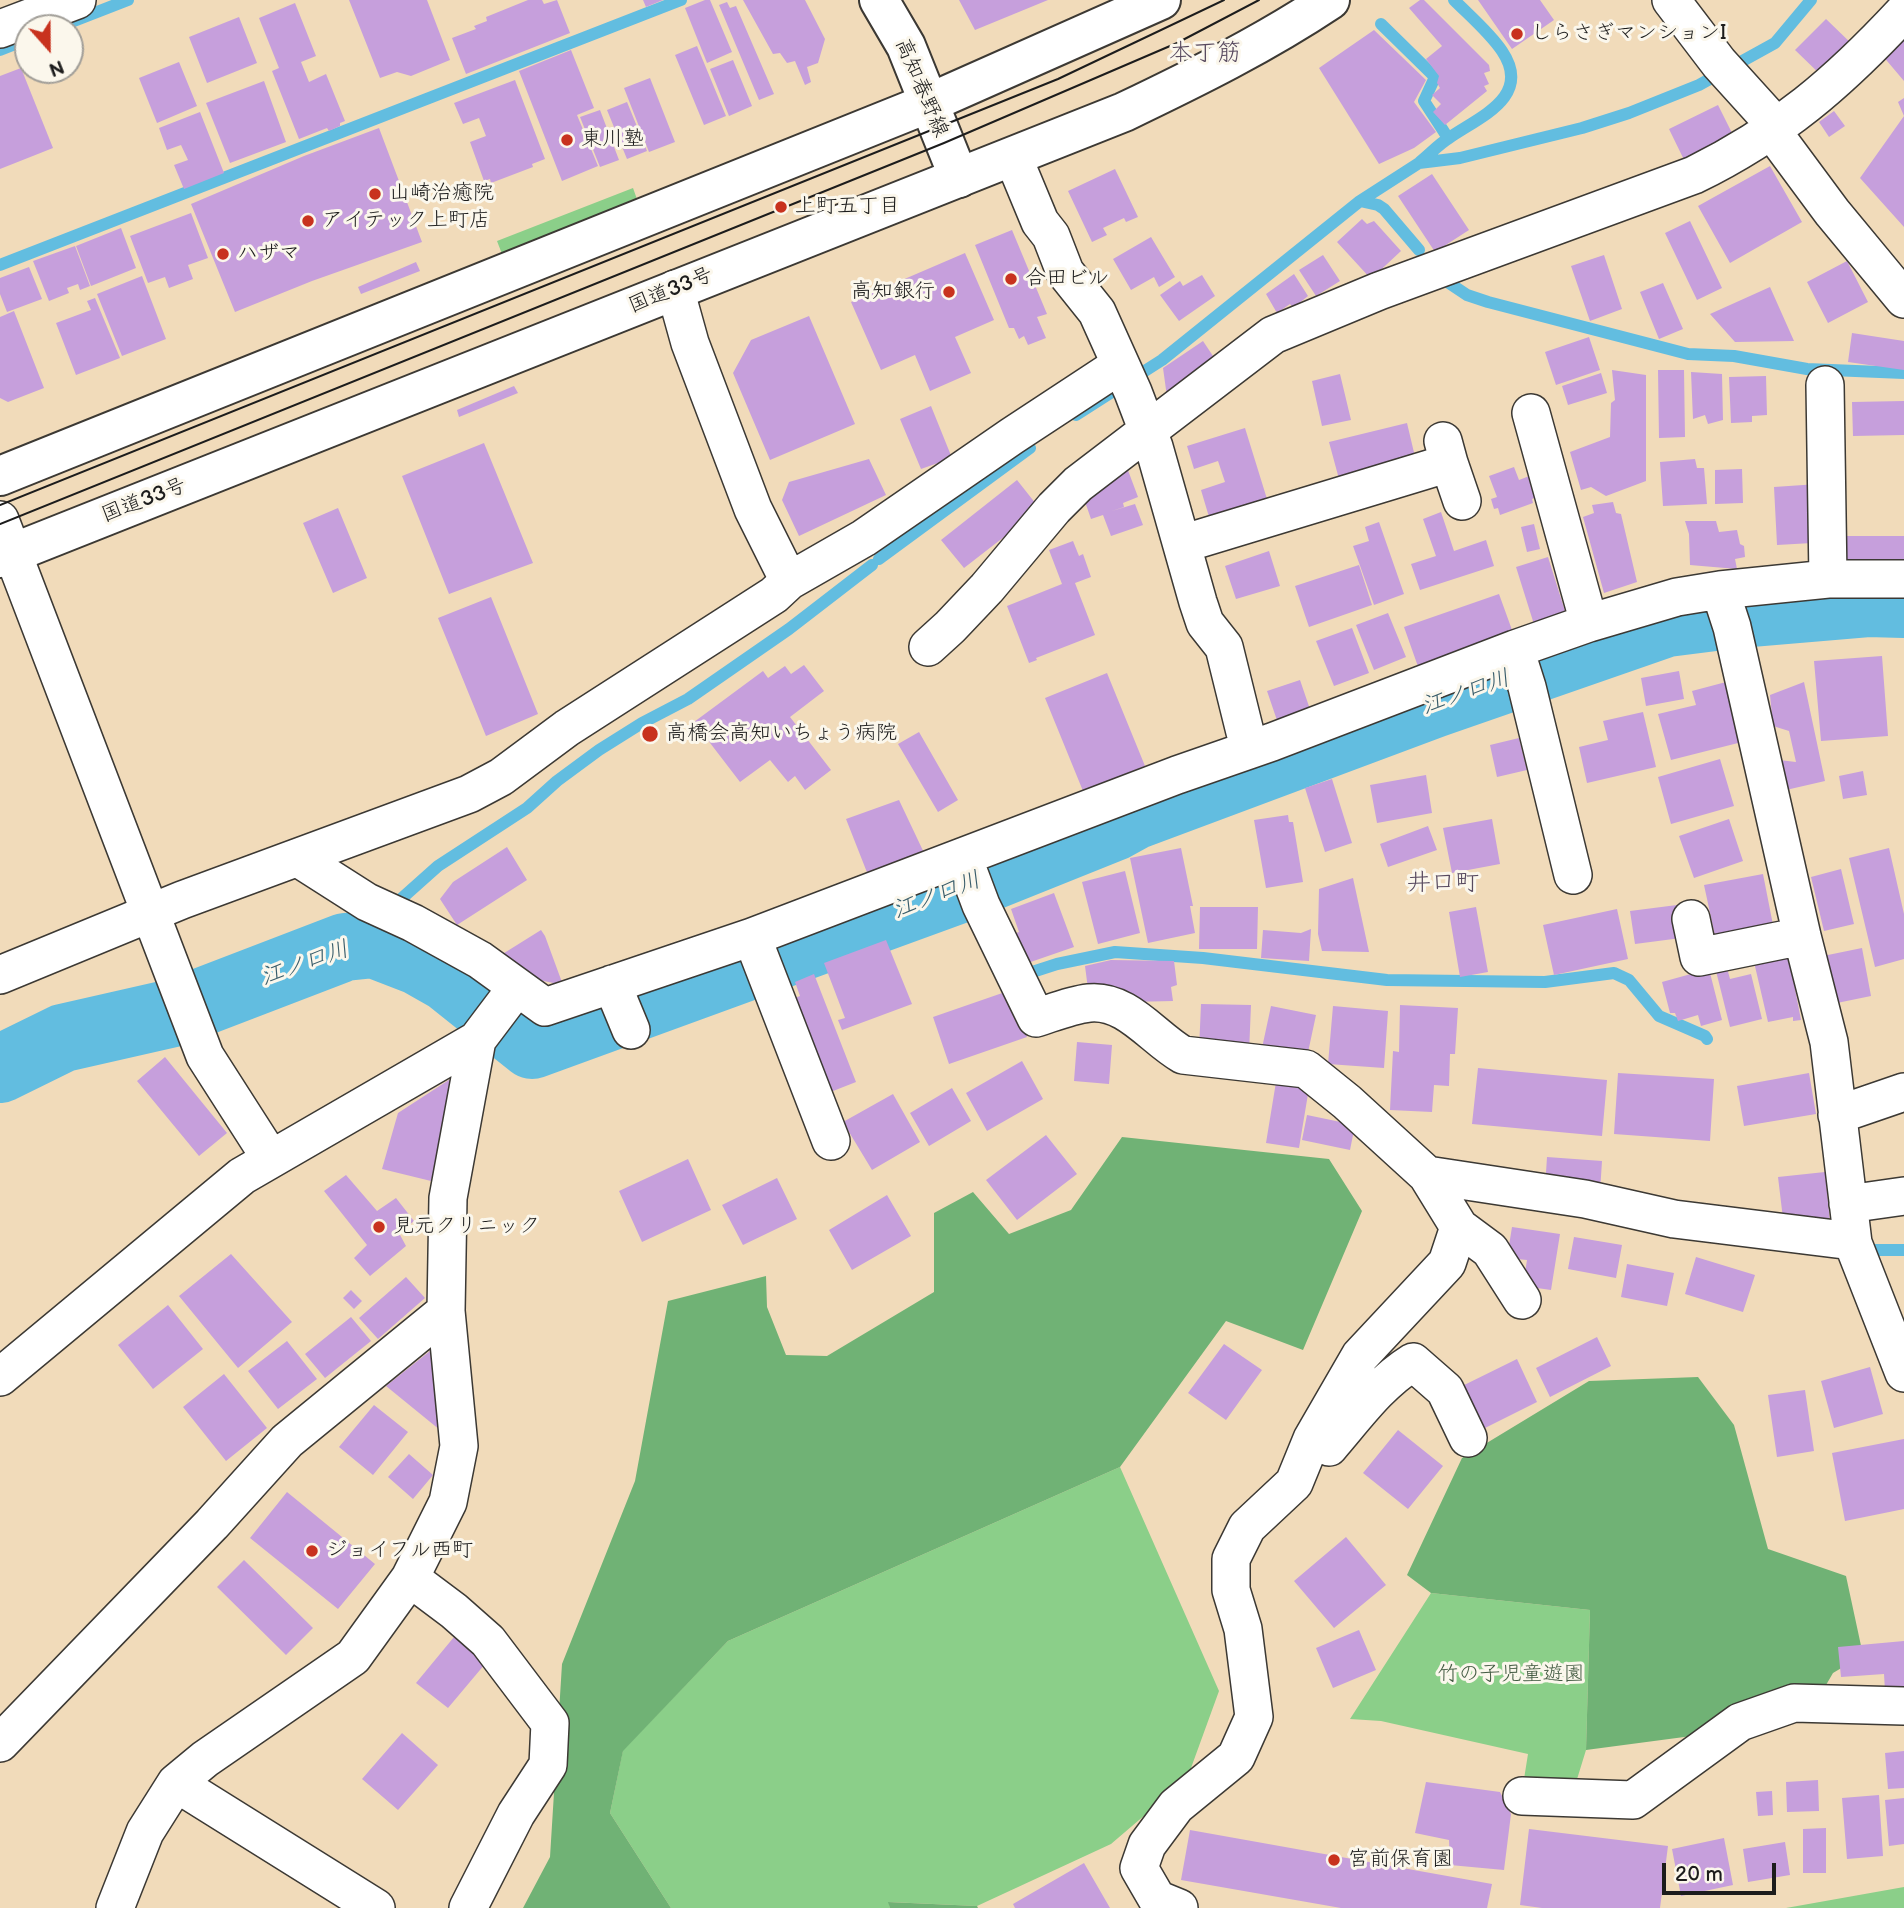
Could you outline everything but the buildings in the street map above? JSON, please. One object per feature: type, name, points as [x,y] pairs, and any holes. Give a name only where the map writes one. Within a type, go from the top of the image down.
[{"type":"main road","name":"高知春野線","points":[[879,0],[906,46],[959,178]]},
{"type":"main road","points":[[0,476],[929,103],[1161,0]]},
{"type":"main road","name":"国道33号","points":[[4,544],[348,422],[675,289],[1124,113],[1218,68],[1330,0]]},
{"type":"street","points":[[0,29],[77,0]]},
{"type":"street","points":[[1671,0],[1725,71],[1774,129],[1832,212],[1899,284]]},
{"type":"street","points":[[928,647],[988,588],[1054,508],[1078,484],[1273,335],[1379,291],[1694,175],[1728,158],[1798,112],[1859,61],[1904,12]]},
{"type":"street","points":[[1013,157],[1040,222],[1051,236],[1065,272],[1097,312],[1149,432],[1205,623],[1224,647],[1252,749]]},
{"type":"street","points":[[675,289],[690,343],[753,509],[789,581]]},
{"type":"street","points":[[0,975],[150,913],[469,794],[502,777],[567,728],[774,595],[789,581],[864,538],[1012,436],[1125,376]]},
{"type":"street","points":[[1825,385],[1828,579]]},
{"type":"street","points":[[1531,413],[1589,624]]},
{"type":"street","points":[[1182,544],[1386,480],[1446,452],[1462,501]]},
{"type":"street","points":[[4,544],[205,1056],[271,1159]]},
{"type":"street","points":[[298,858],[367,902],[413,923],[480,960],[513,993],[545,1007],[620,1004],[971,878],[1177,775],[1520,665],[1589,624],[1677,597],[1725,606],[1828,579],[1904,579]]},
{"type":"street","points":[[1725,606],[1829,1042],[1852,1241],[1904,1373]]},
{"type":"street","points":[[1520,665],[1573,875]]},
{"type":"street","points":[[971,878],[1035,1018],[1088,1003],[1107,1003],[1124,1011],[1183,1055],[1306,1069],[1363,1116],[1427,1175],[1459,1227],[1490,1250],[1522,1300]]},
{"type":"street","points":[[1691,919],[1699,957],[1802,936]]},
{"type":"street","points":[[760,954],[831,1141]]},
{"type":"street","points":[[0,1377],[242,1176],[477,1040],[513,993]]},
{"type":"street","points":[[115,1908],[145,1832],[176,1783],[205,1759],[353,1657],[410,1578],[448,1502],[459,1446],[446,1311],[448,1198],[477,1040]]},
{"type":"street","points":[[1837,1115],[1904,1092]]},
{"type":"street","points":[[1427,1175],[1585,1199],[1674,1219],[1852,1241]]},
{"type":"street","points":[[1848,1204],[1904,1196]]},
{"type":"street","points":[[1179,1908],[1157,1899],[1139,1868],[1147,1845],[1175,1806],[1236,1757],[1255,1717],[1243,1629],[1231,1590],[1231,1559],[1247,1527],[1294,1483],[1312,1439],[1360,1356],[1447,1263],[1459,1227]]},
{"type":"street","points":[[0,1744],[212,1524],[287,1441],[446,1311]]},
{"type":"street","points":[[1312,1439],[1329,1447],[1375,1391],[1393,1374],[1413,1362],[1445,1390],[1468,1438]]},
{"type":"street","points":[[410,1578],[454,1611],[488,1642],[550,1723],[548,1765],[516,1814],[468,1908]]},
{"type":"street","points":[[1522,1796],[1633,1800],[1740,1722],[1794,1703],[1904,1706]]},
{"type":"street","points":[[176,1783],[376,1908]]},
{"type":"green space","points":[[633,188],[638,202],[502,254],[497,241]]},
{"type":"green space","points":[[1122,1137],[1329,1159],[1362,1211],[1303,1350],[1226,1321],[1120,1467],[728,1641],[623,1751],[610,1813],[671,1908],[523,1908],[550,1857],[562,1664],[635,1481],[668,1301],[766,1276],[767,1307],[786,1355],[827,1356],[934,1292],[934,1213],[973,1192],[1009,1234],[1071,1210]]},
{"type":"green space","points":[[1698,1377],[1734,1425],[1768,1549],[1846,1576],[1863,1655],[1833,1673],[1805,1721],[1586,1750],[1590,1610],[1431,1593],[1407,1575],[1462,1458],[1589,1381]]},
{"type":"green space","points":[[1120,1467],[1219,1691],[1187,1779],[1111,1844],[977,1906],[889,1902],[890,1908],[671,1908],[610,1813],[623,1750],[728,1641]]},
{"type":"green space","name":"竹の子児童遊園","points":[[1431,1593],[1590,1610],[1586,1750],[1574,1789],[1524,1779],[1528,1754],[1381,1721],[1350,1719]]},
{"type":"green space","points":[[1904,1887],[1904,1908],[1786,1908]]},
{"type":"green space","points":[[888,1902],[977,1906],[978,1908],[890,1908]]},
{"type":"waterway","points":[[84,17],[128,0]]},
{"type":"waterway","points":[[0,265],[681,0]]},
{"type":"waterway","points":[[1420,162],[1445,140],[1498,104],[1507,93],[1511,81],[1510,67],[1502,51],[1454,0]]},
{"type":"waterway","points":[[1076,415],[1162,360],[1360,201],[1419,163],[1460,158],[1582,128],[1629,113],[1699,85],[1775,43],[1811,0]]},
{"type":"waterway","points":[[1381,24],[1435,77],[1424,101],[1448,138]]},
{"type":"waterway","points":[[0,50],[14,44]]},
{"type":"waterway","points":[[1360,201],[1384,209],[1419,250]]},
{"type":"waterway","points":[[1446,281],[1467,295],[1488,302],[1688,354],[1734,356],[1807,369],[1904,373]]},
{"type":"waterway","points":[[879,559],[1030,448]]},
{"type":"waterway","points":[[374,944],[401,899],[438,866],[527,808],[557,781],[599,750],[688,699],[789,629],[872,565]]},
{"type":"waterway","name":"江ノ口川","points":[[0,1069],[63,1038],[173,1013],[345,947],[374,944],[418,961],[448,978],[532,1045],[957,890],[1114,827],[1134,816],[1434,704],[1667,623],[1868,603],[1904,604]]},
{"type":"waterway","points":[[1022,972],[1023,975],[1057,964],[1115,952],[1203,958],[1387,980],[1545,982],[1614,973],[1629,980],[1659,1016],[1707,1039]]},
{"type":"waterway","points":[[1867,1250],[1904,1250]]},
{"type":"tram line","points":[[0,505],[1058,79],[1224,0]]},
{"type":"tram line","points":[[0,524],[944,143],[1177,43],[1259,0]]},
{"type":"place","name":"しらさぎマンションI","points":[[1517,34]]},
{"type":"place","name":"東川塾","points":[[567,140]]},
{"type":"place","name":"山崎治癒院","points":[[375,194]]},
{"type":"place","name":"上町五丁目","points":[[781,207]]},
{"type":"place","name":"アイテック上町店","points":[[308,221]]},
{"type":"place","name":"ハザマ","points":[[223,254]]},
{"type":"place","name":"合田ビル","points":[[1011,279]]},
{"type":"place","name":"高知銀行","points":[[949,292]]},
{"type":"place","name":"高橋会高知いちょう病院","points":[[650,734]]},
{"type":"place","name":"見元クリニック","points":[[379,1227]]},
{"type":"place","name":"ジョイフル西町","points":[[312,1551]]},
{"type":"place","name":"宮前保育園","points":[[1334,1860]]},
{"type":"district","name":"本丁筋","points":[[1205,54]]},
{"type":"district","name":"井口町","points":[[1443,884]]}]
